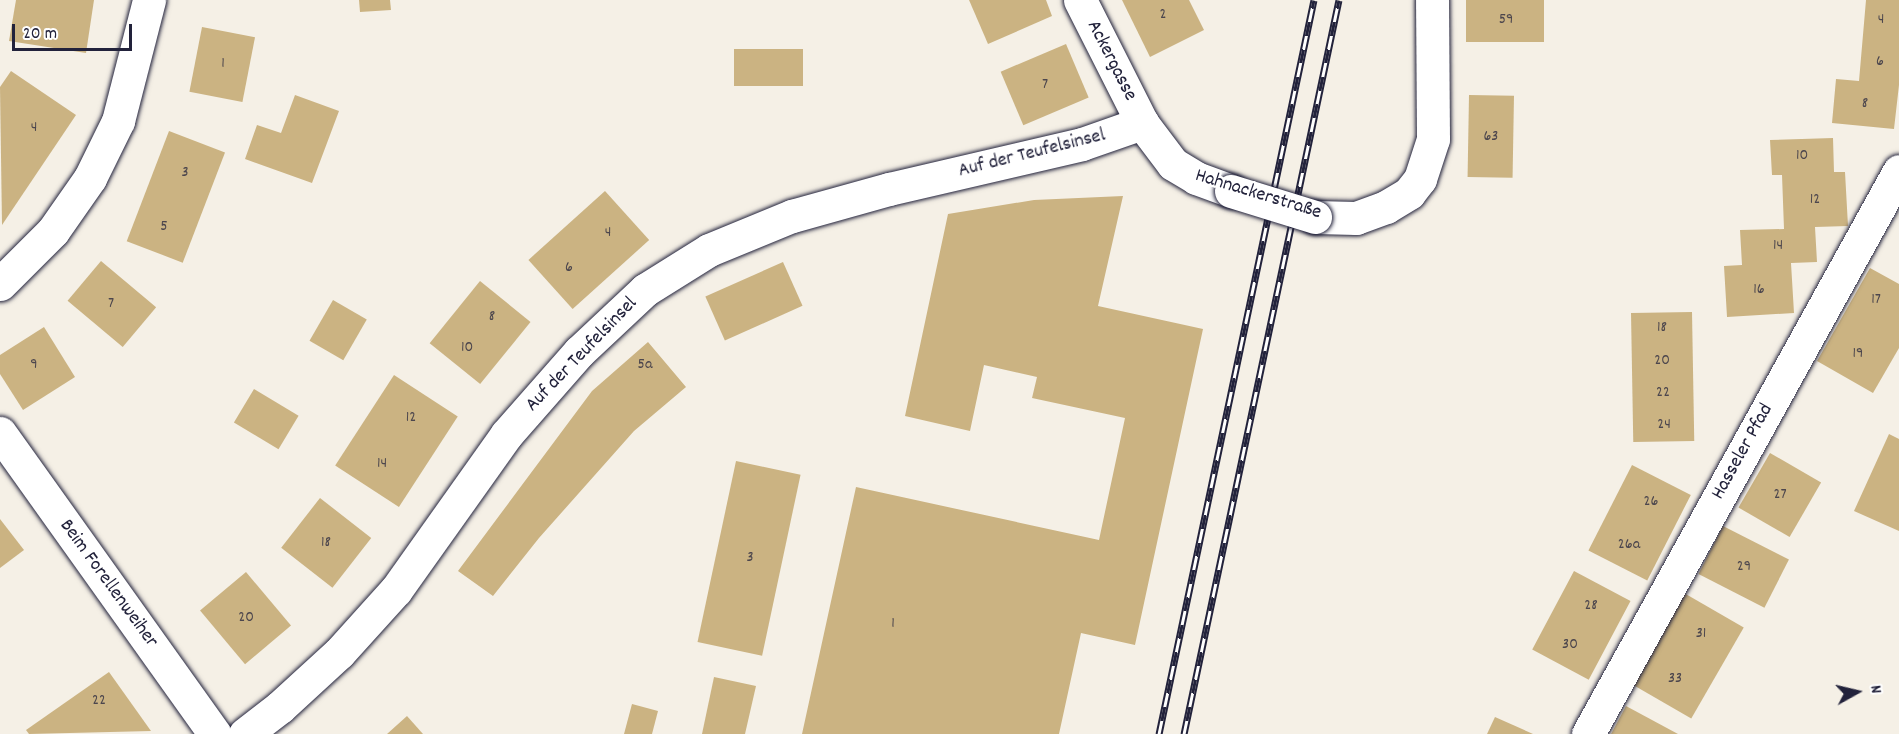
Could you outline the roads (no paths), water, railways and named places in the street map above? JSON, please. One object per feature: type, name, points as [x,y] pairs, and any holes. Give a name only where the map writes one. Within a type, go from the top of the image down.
[{"type":"street","points":[[0,284],[53,231],[90,178],[118,121],[149,0]]},
{"type":"street","name":"Ackergasse","points":[[1080,0],[1142,123]]},
{"type":"street","name":"Hahnackerstraße","points":[[1142,123],[1173,164],[1196,178],[1231,191],[1315,217],[1356,218],[1386,207],[1409,193],[1420,179],[1433,139],[1432,0]]},
{"type":"street","name":"Auf der Teufelsinsel","points":[[244,734],[280,707],[339,653],[396,590],[506,435],[579,352],[645,290],[709,250],[792,216],[889,189],[1082,144],[1142,123]]},
{"type":"street","name":"Hasseler Pfad","points":[[1588,734],[1899,171]]},
{"type":"street","name":"Beim Forellenweiher","points":[[0,433],[216,734]]},
{"type":"railway","points":[[1159,734],[1314,0]]},
{"type":"railway","points":[[1184,734],[1339,0]]}]
